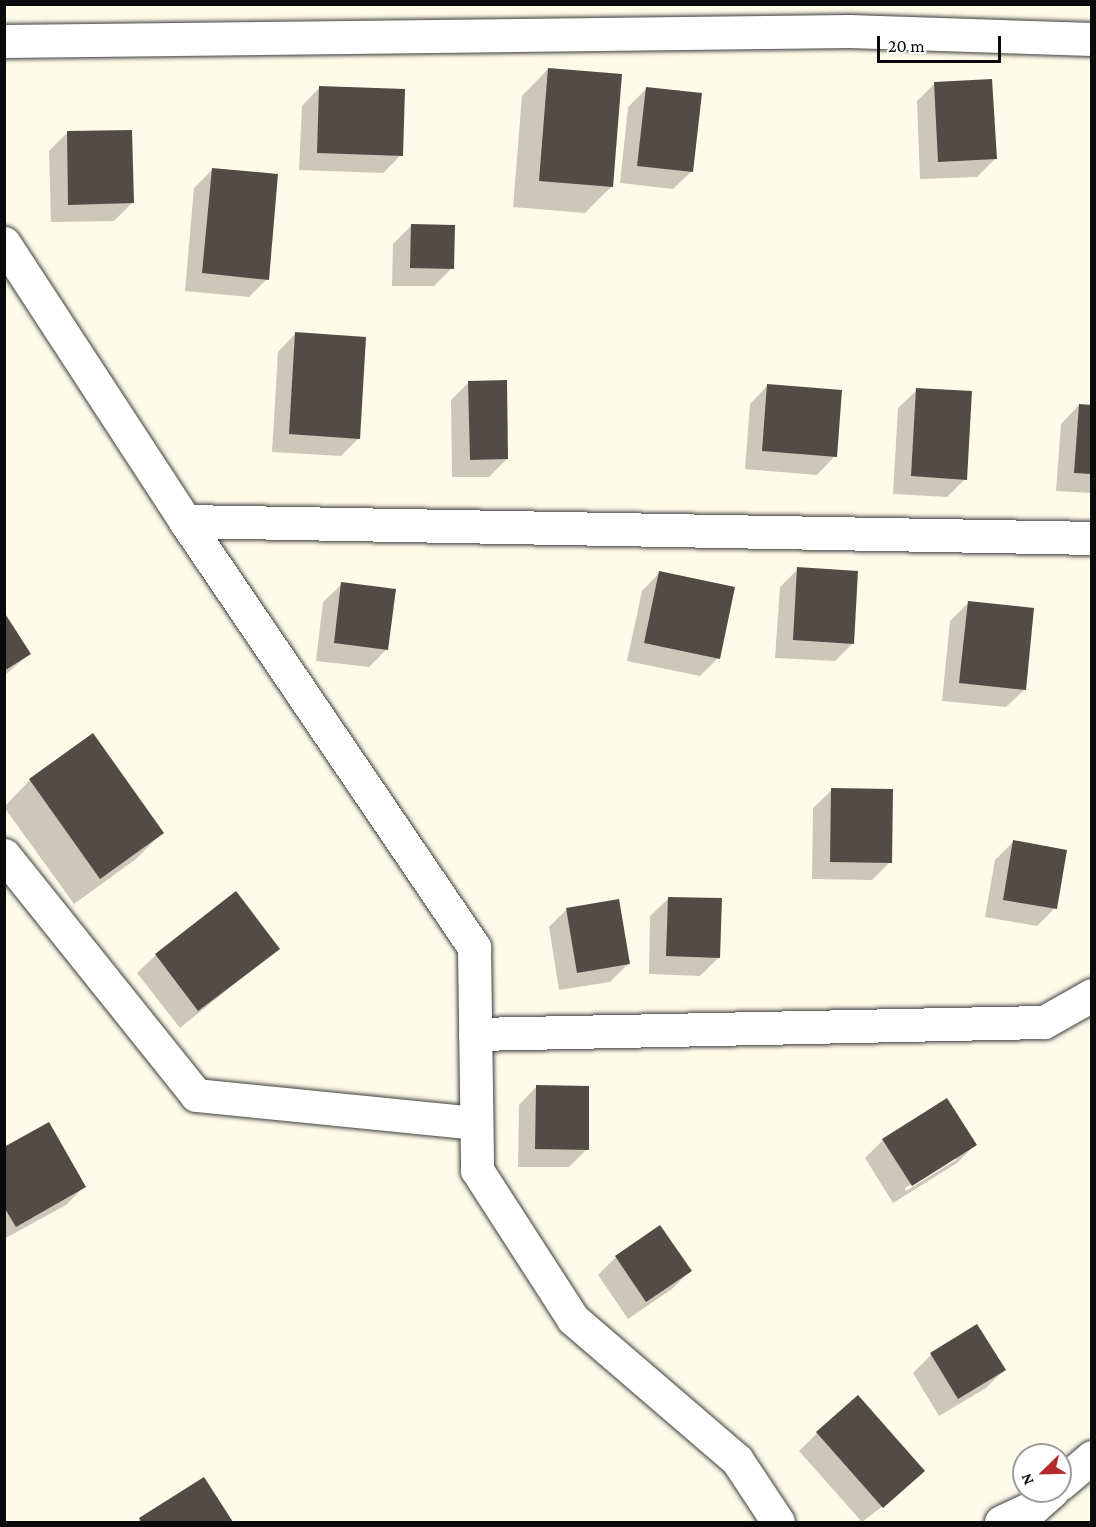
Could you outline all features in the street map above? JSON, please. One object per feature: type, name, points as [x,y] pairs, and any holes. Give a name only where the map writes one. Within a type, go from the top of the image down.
[{"type":"street","points":[[4,41],[849,31],[1092,39]]},
{"type":"street","points":[[4,243],[185,521],[474,947],[477,1170],[573,1319],[738,1460],[778,1522]]},
{"type":"street","points":[[185,521],[1092,538]]},
{"type":"street","points":[[4,855],[196,1095],[476,1123]]},
{"type":"street","points":[[475,1034],[1044,1022],[1092,995]]},
{"type":"street","points":[[1072,1474],[1092,1457]]},
{"type":"street","points":[[1001,1522],[1044,1507]]},
{"type":"building","points":[[548,68],[622,74],[613,187],[539,181]]},
{"type":"building","points":[[992,79],[997,159],[938,162],[934,82]]},
{"type":"building","points":[[319,86],[405,89],[403,156],[317,153]]},
{"type":"building","points":[[646,87],[702,93],[693,172],[637,166]]},
{"type":"building","points":[[132,130],[134,203],[68,205],[67,131]]},
{"type":"building","points":[[212,168],[278,174],[269,280],[202,273]]},
{"type":"building","points":[[411,224],[455,225],[454,269],[410,268]]},
{"type":"building","points":[[295,332],[366,337],[360,439],[289,434]]},
{"type":"building","points":[[507,380],[508,459],[470,460],[468,381]]},
{"type":"building","points":[[767,384],[842,390],[837,457],[762,451]]},
{"type":"building","points":[[916,388],[972,391],[967,480],[911,476]]},
{"type":"building","points":[[1079,404],[1092,405],[1092,474],[1074,473]]},
{"type":"building","points":[[797,567],[858,571],[854,644],[793,640]]},
{"type":"building","points":[[659,571],[735,587],[720,659],[644,643]]},
{"type":"building","points":[[341,582],[396,589],[388,650],[334,643]]},
{"type":"building","points":[[968,601],[1034,608],[1026,690],[959,683]]},
{"type":"building","points":[[4,612],[31,654],[4,671]]},
{"type":"building","points":[[93,733],[164,833],[100,879],[29,779]]},
{"type":"building","points":[[831,788],[893,789],[892,863],[830,862]]},
{"type":"building","points":[[1013,840],[1067,850],[1057,909],[1003,900]]},
{"type":"building","points":[[236,891],[280,949],[198,1011],[155,954]]},
{"type":"building","points":[[668,897],[722,898],[720,958],[666,956]]},
{"type":"building","points":[[619,899],[630,964],[577,973],[566,908]]},
{"type":"building","points":[[536,1085],[589,1086],[589,1150],[535,1149]]},
{"type":"building","points":[[947,1098],[977,1145],[912,1186],[882,1139]]},
{"type":"building","points":[[49,1122],[86,1187],[16,1227],[4,1207],[4,1147]]},
{"type":"building","points":[[660,1225],[692,1271],[646,1302],[615,1256]]},
{"type":"building","points":[[977,1324],[1006,1370],[958,1399],[930,1353]]},
{"type":"building","points":[[858,1395],[925,1471],[883,1508],[816,1432]]},
{"type":"building","points":[[204,1477],[233,1522],[141,1522],[139,1518]]}]
